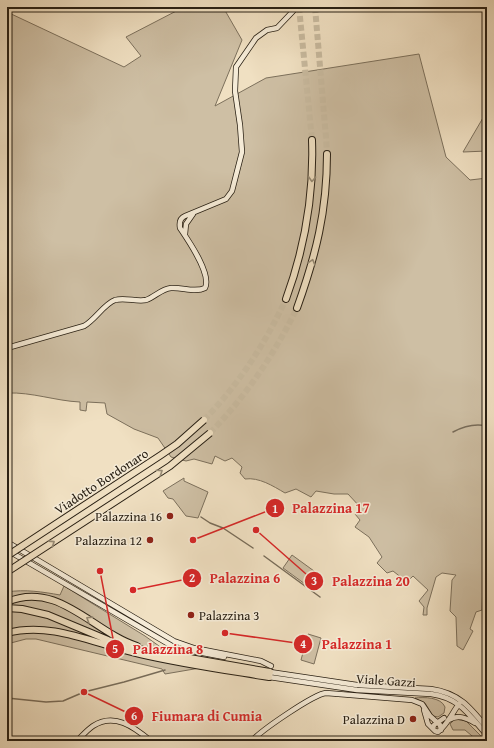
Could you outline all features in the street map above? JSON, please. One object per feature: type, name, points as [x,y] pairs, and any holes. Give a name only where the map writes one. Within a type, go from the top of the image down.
[{"type":"highway","points":[[287,296],[300,255],[308,217],[312,179],[312,140]]},
{"type":"highway","points":[[297,308],[314,257],[321,228],[325,198],[327,154]]},
{"type":"highway","name":"Viadotto Bordonaro","points":[[7,556],[162,455],[192,432],[204,420]]},
{"type":"highway","name":"Viadotto Bordonaro","points":[[7,572],[170,466],[210,433]]},
{"type":"highway","points":[[7,602],[32,596],[55,601],[73,609],[129,642],[162,653]]},
{"type":"highway","points":[[7,610],[22,609],[40,613],[138,650],[270,672]]},
{"type":"highway","points":[[7,610],[46,618],[140,654]]},
{"type":"highway","points":[[7,633],[25,630],[50,630],[140,654],[270,672]]},
{"type":"street","points":[[7,348],[84,326],[93,320],[108,304],[115,300],[145,300],[170,288],[198,290],[205,288],[207,281],[205,271],[185,236],[185,230],[187,220],[196,212],[226,199],[232,191],[242,152],[235,91],[236,67],[256,38],[267,30],[277,28],[297,7]]},
{"type":"street","points":[[7,542],[174,641],[194,648],[254,661]]},
{"type":"street","points":[[7,550],[172,646],[193,652],[254,661]]},
{"type":"street","name":"Viale Gazzi","points":[[254,661],[265,662],[270,672],[351,684],[431,689],[448,693],[458,705],[465,709],[487,735]]},
{"type":"street","points":[[252,741],[264,730],[321,694],[330,693],[416,701],[422,704],[440,725],[441,730]]},
{"type":"street","points":[[422,704],[428,722],[433,729],[437,732],[441,730]]},
{"type":"street","points":[[441,730],[446,719],[458,705]]},
{"type":"street","name":"Viale Gazzi","points":[[458,705],[474,712],[487,728]]},
{"type":"street","points":[[428,722],[463,717],[478,724]]},
{"type":"street","points":[[77,741],[92,726],[99,722],[112,720],[129,724],[151,741]]},
{"type":"street","points":[[433,729],[436,722]]},
{"type":"shaded area","points":[[184,7],[223,7],[242,40],[215,106],[266,78],[419,54],[446,157],[470,180],[487,178],[487,583],[483,583],[482,610],[476,612],[470,629],[473,631],[463,650],[457,646],[456,617],[450,611],[452,580],[456,575],[442,573],[436,577],[427,608],[427,615],[423,615],[424,607],[419,601],[428,590],[413,576],[407,582],[393,571],[387,573],[377,563],[382,557],[369,537],[355,527],[360,520],[355,514],[361,508],[348,494],[334,494],[316,491],[311,497],[296,489],[285,493],[261,481],[255,479],[245,479],[240,473],[242,467],[232,458],[225,461],[215,456],[212,464],[194,459],[186,461],[171,457],[158,438],[134,429],[107,414],[105,403],[87,402],[86,411],[80,410],[80,402],[26,394],[7,393],[7,12],[124,67],[141,56],[126,37]]},
{"type":"shaded area","points":[[487,111],[487,151],[463,152]]},
{"type":"shaded area","points":[[184,478],[184,481],[208,492],[198,518],[186,516],[173,499],[168,498],[163,491]]},
{"type":"shaded area","points":[[292,555],[314,571],[305,584],[283,568]]},
{"type":"shaded area","points":[[64,586],[145,636],[166,651],[200,668],[165,674],[162,669],[36,639],[26,639],[7,644],[7,592],[27,591],[60,595]]},
{"type":"shaded area","points":[[308,634],[321,638],[314,664],[301,660]]},
{"type":"shaded area","points":[[415,698],[436,699],[440,701],[445,707],[444,713],[438,717],[433,716],[425,703]]},
{"type":"shaded area","points":[[455,719],[466,721],[486,741],[478,741],[465,730],[453,730],[450,724]]},
{"type":"waterway","points":[[453,432],[469,426],[487,426]]},
{"type":"waterway","points":[[201,517],[210,523],[223,528],[253,548]]},
{"type":"waterway","points":[[264,556],[320,597]]},
{"type":"waterway","points":[[7,698],[46,702],[63,701],[84,692],[165,670]]},
{"type":"tunnel","points":[[299,7],[312,140]]},
{"type":"tunnel","points":[[315,7],[327,154]]},
{"type":"tunnel","points":[[204,420],[240,378],[260,348],[286,299]]},
{"type":"tunnel","points":[[210,433],[247,390],[279,342],[297,308]]},
{"type":"place","name":"Palazzina 16","points":[[170,516]]},
{"type":"place","name":"Palazzina 20","points":[[256,530]]},
{"type":"place","name":"Palazzina 12","points":[[150,540]]},
{"type":"place","name":"Palazzina 17","points":[[193,540]]},
{"type":"place","name":"Palazzina 8","points":[[100,571]]},
{"type":"place","name":"Palazzina 6","points":[[133,590]]},
{"type":"place","name":"Palazzina 3","points":[[191,615]]},
{"type":"place","name":"Palazzina 1","points":[[225,633]]},
{"type":"place","name":"Fiumara di Cumia","points":[[84,692]]},
{"type":"place","name":"Palazzina D","points":[[413,719]]}]
